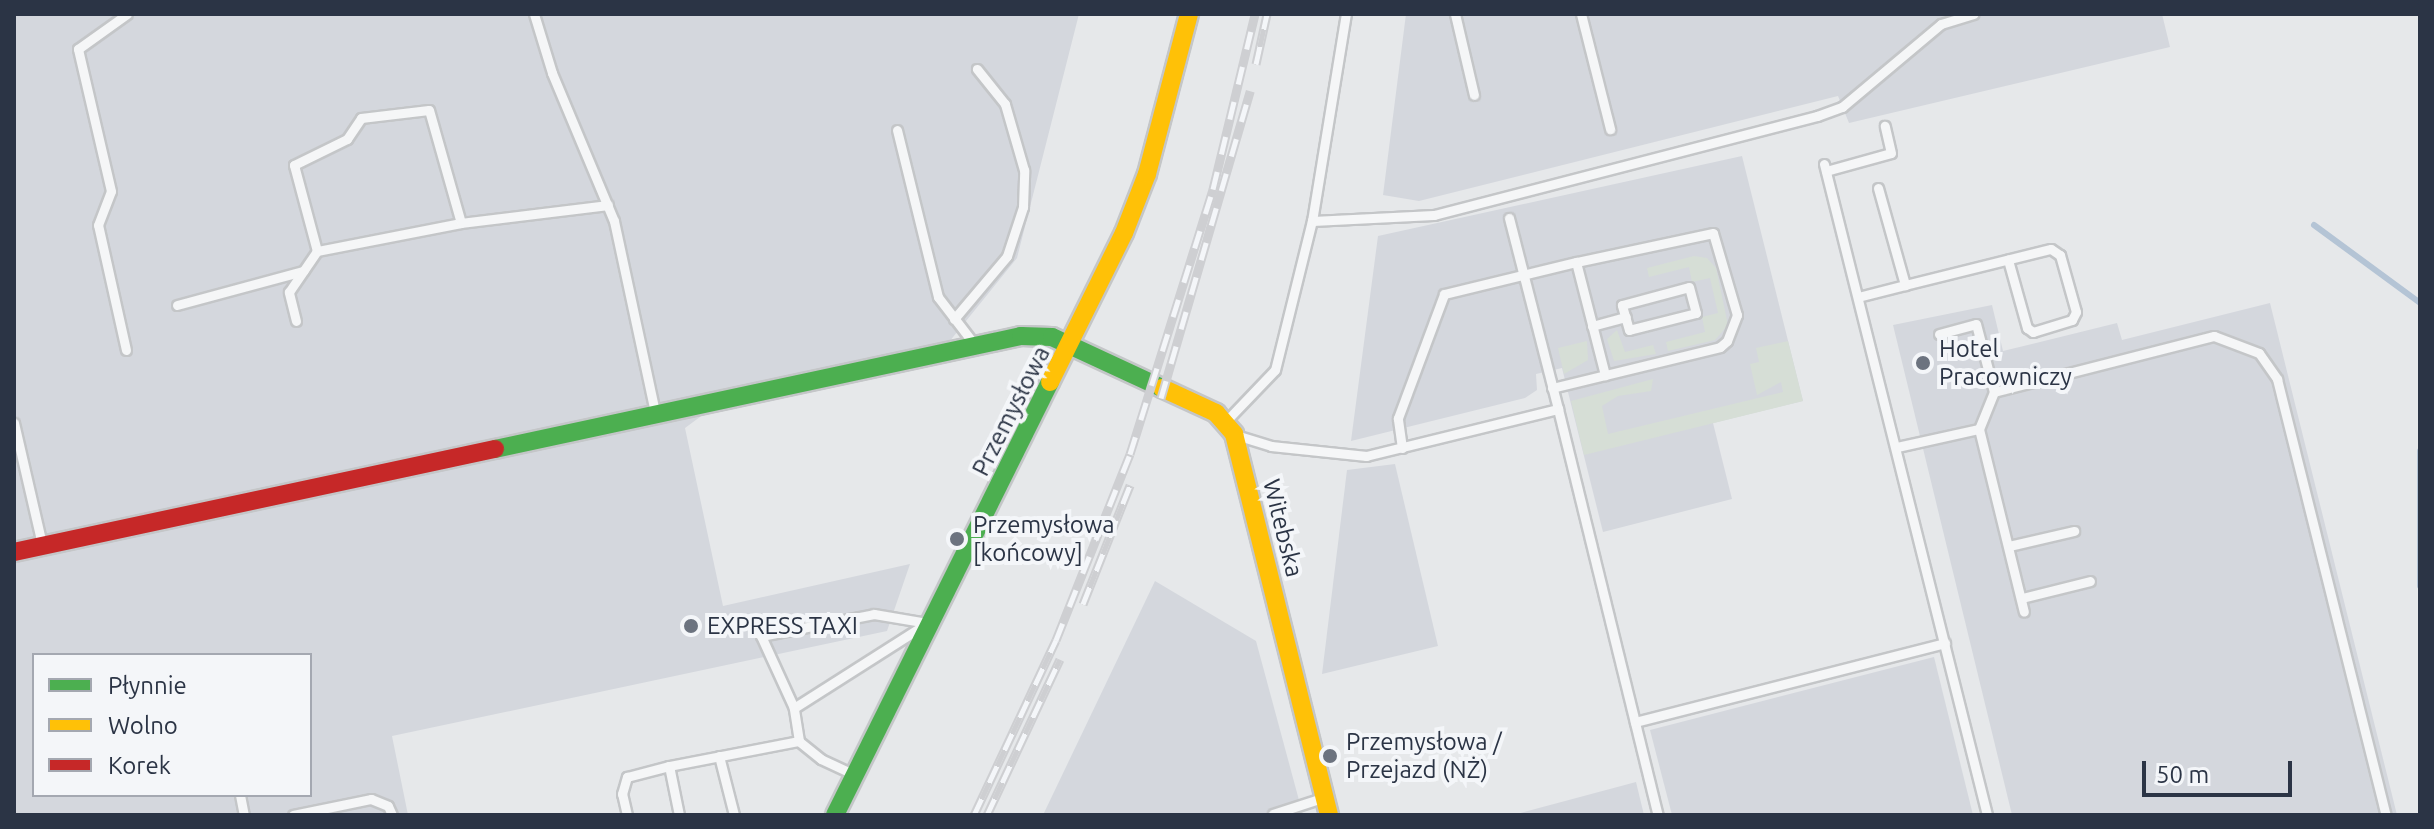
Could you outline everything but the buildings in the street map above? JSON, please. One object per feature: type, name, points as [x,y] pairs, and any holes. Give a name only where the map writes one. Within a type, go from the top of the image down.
[{"type":"street","name":"Przemysłowa","points":[[835,815],[928,623],[1073,344],[1147,174],[1189,14]]},
{"type":"street","points":[[14,552],[1034,335],[1073,344],[1230,428]]},
{"type":"street","name":"Witebska","points":[[1230,428],[1327,806]]},
{"type":"lane","points":[[126,350],[98,225],[111,191],[78,49],[127,14]]},
{"type":"lane","points":[[534,14],[552,73],[608,205],[656,415]]},
{"type":"lane","points":[[1346,14],[1312,221],[1275,370],[1230,428],[1271,446],[1348,456],[1402,448],[1558,409]]},
{"type":"lane","points":[[1455,14],[1474,95]]},
{"type":"lane","points":[[1581,14],[1610,129]]},
{"type":"lane","points":[[1312,221],[1434,215],[1817,116],[1842,107],[1941,24],[1974,14]]},
{"type":"lane","points":[[954,319],[1007,256],[1023,207],[1024,170],[1005,104],[977,69]]},
{"type":"lane","points":[[317,251],[294,165],[347,139],[361,118],[429,110],[461,223]]},
{"type":"lane","points":[[1885,126],[1891,153],[1825,168],[1987,815]]},
{"type":"lane","points":[[897,130],[938,297],[976,346]]},
{"type":"lane","points":[[1878,188],[1905,285]]},
{"type":"lane","points":[[296,321],[289,292],[317,251],[461,223],[608,205]]},
{"type":"lane","points":[[1509,218],[1658,815]]},
{"type":"lane","points":[[1402,448],[1398,418],[1444,294],[1709,231],[1718,238],[1737,315],[1734,333],[1720,347],[1552,388]]},
{"type":"lane","points":[[1858,297],[2051,249],[2060,255],[2076,312],[2072,320],[2033,332],[2027,328],[2008,260]]},
{"type":"lane","points":[[1576,262],[1605,375]]},
{"type":"lane","points":[[177,305],[303,271]]},
{"type":"lane","points":[[1689,287],[1696,313],[1629,330],[1626,317],[1622,305],[1689,287]]},
{"type":"lane","points":[[1592,326],[1626,317]]},
{"type":"lane","points":[[1939,334],[1976,324],[1994,392],[1979,429],[2024,612]]},
{"type":"lane","points":[[1994,392],[2214,336],[2259,353],[2277,379],[2386,815]]},
{"type":"lane","points":[[14,423],[42,546]]},
{"type":"lane","points":[[1897,447],[1979,429]]},
{"type":"lane","points":[[2009,546],[2074,531]]},
{"type":"lane","points":[[2022,598],[2090,581]]},
{"type":"lane","points":[[855,774],[821,759],[799,741],[794,708],[761,636],[874,614],[928,623]]},
{"type":"lane","points":[[794,708],[928,623]]},
{"type":"lane","points":[[1635,722],[1945,643]]},
{"type":"lane","points":[[627,815],[622,794],[627,777],[799,741]]},
{"type":"lane","points":[[719,756],[734,815]]},
{"type":"lane","points":[[669,766],[679,815]]},
{"type":"lane","points":[[293,815],[371,799],[388,806],[392,815]]},
{"type":"lane","points":[[1273,814],[1327,806]]},
{"type":"shaded area","points":[[14,14],[1079,14],[1017,258],[949,342],[742,386],[685,428],[723,606],[910,564],[887,631],[392,736],[408,815],[14,815]]},
{"type":"shaded area","points":[[1406,14],[2162,14],[2170,47],[1849,123],[1838,96],[1419,201],[1383,195]]},
{"type":"shaded area","points":[[1742,156],[1803,401],[1713,423],[1732,499],[1603,532],[1562,368],[1536,374],[1537,390],[1525,398],[1351,441],[1378,236]]},
{"type":"shaded area","points":[[1694,256],[1707,258],[1716,268],[1728,325],[1715,340],[1668,351],[1666,342],[1705,332],[1702,317],[1718,313],[1710,278],[1692,282],[1689,267],[1649,277],[1647,268]]},
{"type":"shaded area","points":[[2270,303],[2397,815],[2012,815],[1893,325],[1992,305],[2003,351],[2117,323],[2122,340]]},
{"type":"shaded area","points":[[1617,330],[1625,352],[1653,345],[1656,354],[1614,361],[1607,339]]},
{"type":"shaded area","points":[[1587,341],[1588,360],[1564,374],[1558,348]]},
{"type":"shaded area","points":[[1788,341],[1803,401],[1584,455],[1571,401],[1653,379],[1651,391],[1618,396],[1602,406],[1608,434],[1783,392],[1781,382],[1757,395],[1750,364],[1759,362],[1756,348]]},
{"type":"shaded area","points":[[1395,464],[1438,646],[1322,674],[1347,470]]},
{"type":"shaded area","points":[[1155,581],[1256,641],[1303,815],[1043,815]]},
{"type":"shaded area","points":[[1934,657],[1973,815],[1672,815],[1650,730]]},
{"type":"shaded area","points":[[1636,782],[1644,815],[1513,815]]},
{"type":"waterway","points":[[2314,225],[2420,303]]},
{"type":"waterway","points":[[2420,451],[2420,586]]},
{"type":"railway","points":[[974,815],[1056,640],[1130,454],[1213,189],[1255,14]]},
{"type":"railway","points":[[1256,64],[1267,14]]},
{"type":"railway","points":[[1161,398],[1250,91]]},
{"type":"railway","points":[[1083,604],[1130,485]]},
{"type":"railway","points":[[987,815],[1060,659]]},
{"type":"traffic: fast","points":[[495,449],[1021,336],[1052,337],[1162,388]]},
{"type":"traffic: fast","points":[[835,815],[1050,382]]},
{"type":"traffic: slow","points":[[1050,382],[1124,233],[1147,174],[1189,14]]},
{"type":"traffic: slow","points":[[1162,388],[1216,413],[1234,434],[1329,815]]},
{"type":"traffic: jam","points":[[14,552],[495,449]]},
{"type":"place","name":"Hotel Pracowniczy","points":[[1923,363]]},
{"type":"place","name":"Przemysłowa [końcowy]","points":[[957,539]]},
{"type":"place","name":"EXPRESS TAXI","points":[[691,626]]},
{"type":"place","name":"Przemysłowa / Przejazd (NŻ)","points":[[1330,756]]}]
